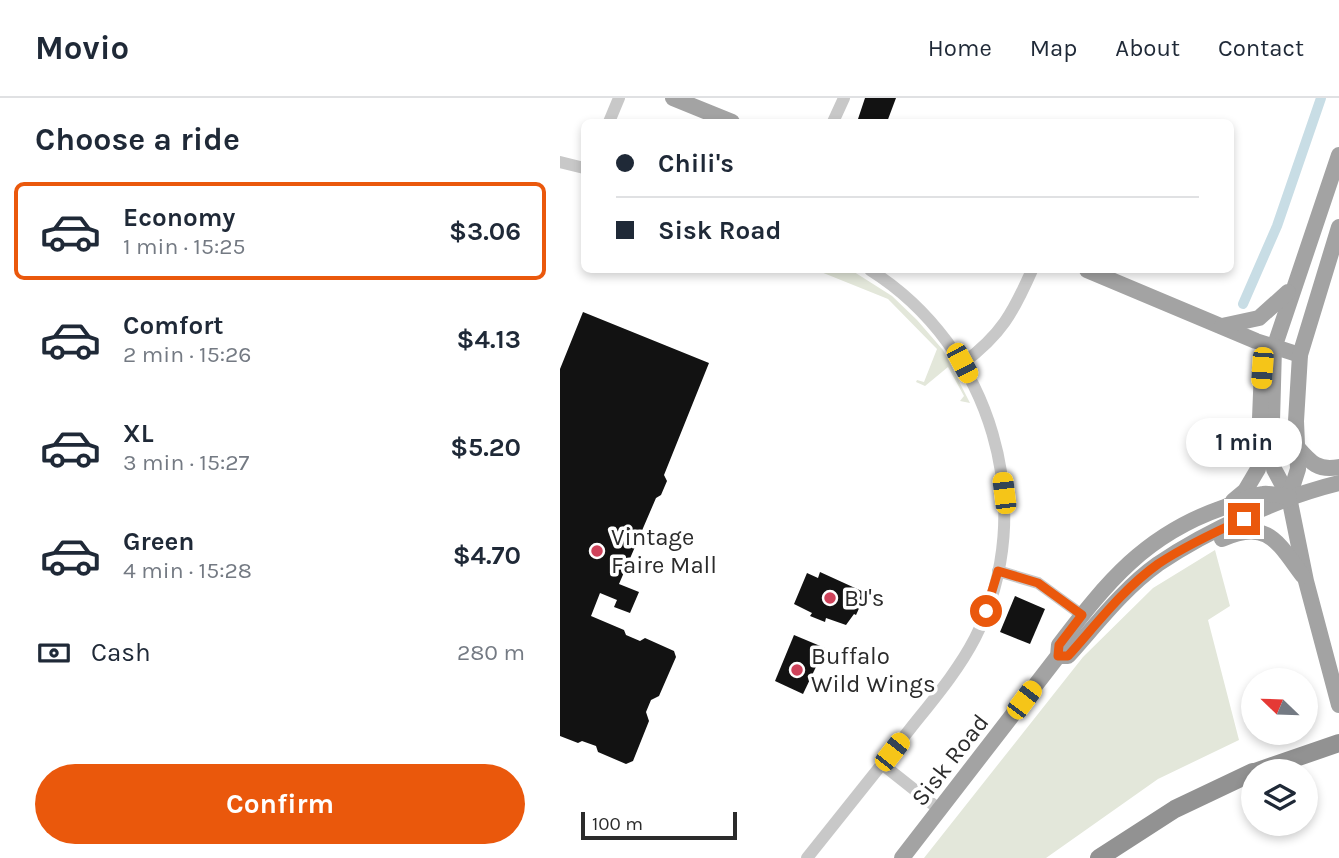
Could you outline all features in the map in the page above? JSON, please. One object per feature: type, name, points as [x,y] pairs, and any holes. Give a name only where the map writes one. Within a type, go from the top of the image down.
[{"type":"highway","points":[[1292,759],[1339,743]]},
{"type":"highway","points":[[1099,858],[1175,809],[1241,778]]},
{"type":"main road","points":[[673,98],[725,119]]},
{"type":"main road","points":[[1226,507],[1245,491],[1257,473],[1262,368],[1274,348],[1339,155]]},
{"type":"main road","points":[[1289,497],[1298,469],[1296,421],[1300,355],[1339,227]]},
{"type":"main road","points":[[1094,273],[1274,348],[1300,355]]},
{"type":"main road","points":[[1222,327],[1259,318],[1292,288]]},
{"type":"main road","points":[[1274,348],[1274,469],[1289,497],[1306,581],[1339,705]]},
{"type":"main road","points":[[1297,447],[1319,468],[1325,470],[1339,467]]},
{"type":"main road","name":"Sisk Road","points":[[1058,656],[1068,656],[1117,601],[1166,560],[1207,536],[1289,497],[1339,483]]},
{"type":"main road","name":"Sisk Road","points":[[902,858],[1058,656],[1059,645],[1116,573],[1157,539],[1183,523],[1261,493],[1289,497]]},
{"type":"main road","points":[[1117,601],[1191,554],[1228,536],[1251,530],[1263,532],[1275,539],[1306,581]]},
{"type":"street","points":[[610,119],[619,98]]},
{"type":"street","points":[[834,119],[845,98]]},
{"type":"street","points":[[560,162],[581,166]]},
{"type":"street","points":[[807,858],[970,648],[986,611],[998,571],[1005,521],[997,449],[986,412],[962,363],[926,315],[902,292],[874,273]]},
{"type":"street","points":[[962,363],[1004,326],[1030,273]]},
{"type":"street","points":[[998,571],[1038,583],[1082,615]]},
{"type":"street","points":[[882,764],[940,810]]},
{"type":"shaded area","points":[[823,273],[856,273],[892,296],[943,350],[970,403],[960,401],[964,396],[948,367],[925,386],[916,382],[924,382],[937,349],[888,299]]},
{"type":"shaded area","points":[[1215,550],[1230,606],[1208,620],[1239,740],[1158,779],[1046,858],[924,858],[1083,657],[1153,588]]},
{"type":"building","points":[[865,98],[896,98],[888,119],[858,119]]},
{"type":"building","name":"Vintage Faire Mall","points":[[583,312],[709,363],[664,475],[667,481],[661,495],[656,498],[619,584],[639,592],[630,613],[614,607],[617,600],[600,593],[591,616],[624,630],[626,635],[640,641],[645,638],[674,651],[676,657],[659,696],[651,700],[646,712],[649,721],[633,761],[626,764],[598,752],[596,746],[560,736],[560,369]]},
{"type":"building","name":"BJ's","points":[[820,572],[866,593],[856,615],[854,614],[846,625],[826,618],[825,622],[810,616],[812,613],[794,604],[807,573],[818,578]]},
{"type":"building","points":[[1015,596],[1045,609],[1030,644],[1000,632]]},
{"type":"building","name":"Buffalo Wild Wings","points":[[794,635],[825,648],[803,694],[775,681]]},
{"type":"waterway","points":[[1243,304],[1277,226],[1321,98]]},
{"type":"place","name":"Vintage Faire Mall","points":[[597,551]]},
{"type":"place","name":"BJ's","points":[[830,598]]},
{"type":"place","name":"Buffalo Wild Wings","points":[[797,670]]},
{"type":"route","points":[[986,611],[998,571],[1038,583],[1082,615],[1059,645],[1058,656],[1068,656],[1117,601],[1158,565],[1207,536],[1244,519]]}]
